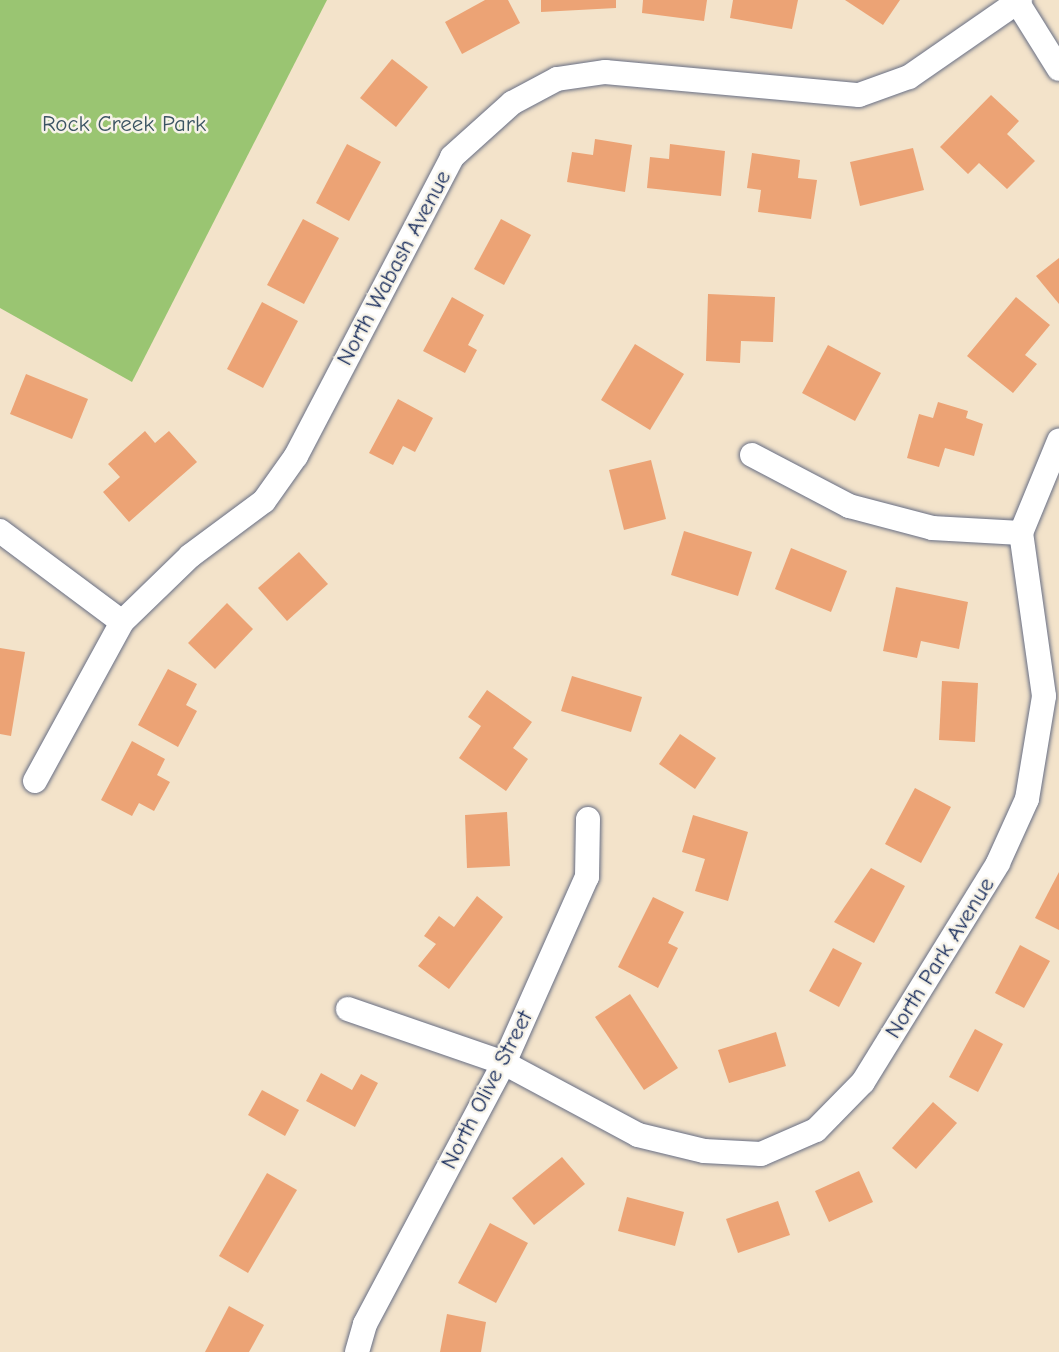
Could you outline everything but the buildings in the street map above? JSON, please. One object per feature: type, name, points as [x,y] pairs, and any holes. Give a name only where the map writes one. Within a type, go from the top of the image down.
[{"type":"street","points":[[1018,0],[1059,69]]},
{"type":"street","name":"North Wabash Avenue","points":[[35,781],[122,622],[190,556],[264,501],[296,456],[452,157],[512,103],[557,79],[605,72],[859,96],[909,77],[1018,0]]},
{"type":"street","points":[[752,455],[849,506],[932,528],[1021,533],[1059,441]]},
{"type":"street","points":[[0,531],[122,622]]},
{"type":"street","name":"North Park Avenue","points":[[348,1009],[504,1063],[638,1135],[704,1151],[761,1154],[816,1130],[863,1082],[998,863],[1027,799],[1044,696],[1021,533]]},
{"type":"street","name":"North Olive Street","points":[[357,1352],[365,1324],[504,1063],[587,877],[588,819]]},
{"type":"green space","name":"Rock Creek Park","points":[[0,0],[327,0],[132,382],[0,308]]}]
